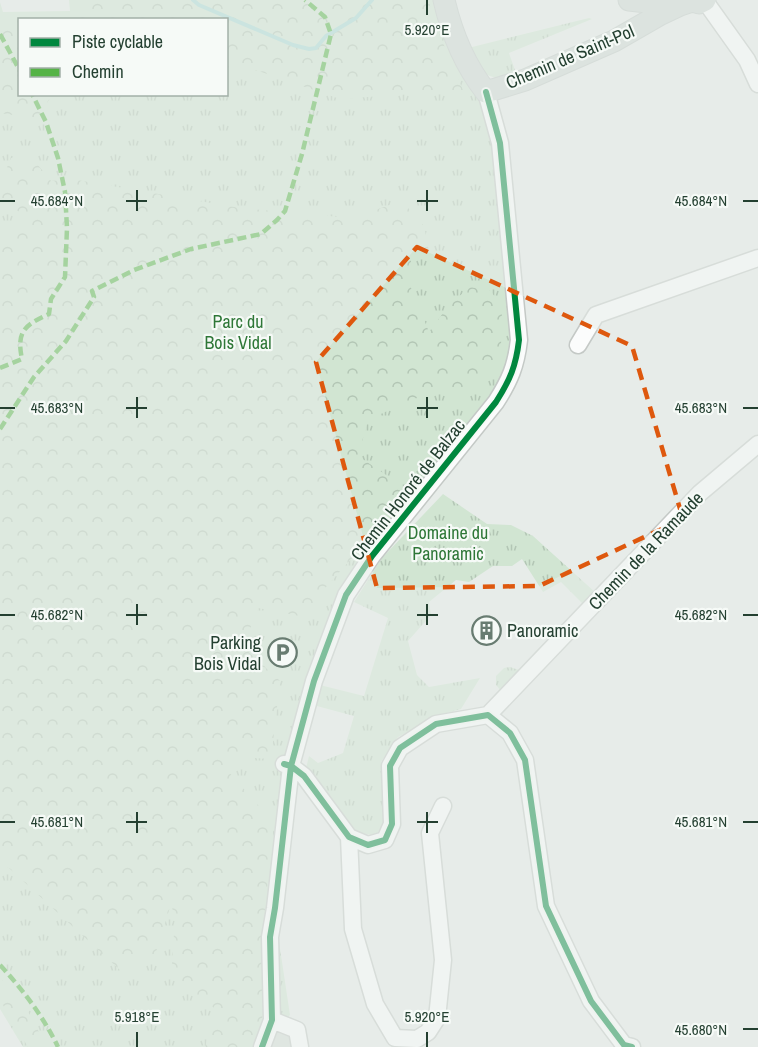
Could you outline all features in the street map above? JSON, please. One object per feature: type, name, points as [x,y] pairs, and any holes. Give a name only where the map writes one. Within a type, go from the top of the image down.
[{"type":"main road","points":[[444,0],[462,58],[480,85]]},
{"type":"main road","points":[[629,0],[686,3]]},
{"type":"main road","name":"Chemin de Saint-Pol","points":[[480,85],[525,80],[614,41],[686,3]]},
{"type":"street","points":[[686,3],[747,60],[758,84]]},
{"type":"street","name":"Chemin Honoré de Balzac","points":[[262,1047],[274,1023],[270,937],[292,770],[314,681],[346,596],[372,556],[496,402],[511,377],[516,363],[519,328],[501,143],[480,85]]},
{"type":"street","points":[[578,345],[597,315],[758,258]]},
{"type":"street","name":"Chemin de la Ramaude","points":[[488,715],[700,493],[758,444]]},
{"type":"street","points":[[292,770],[349,837],[369,845],[386,840],[392,824],[390,766],[400,748],[436,724],[488,715],[510,733],[525,760],[546,906],[591,1001],[624,1045],[632,1047]]},
{"type":"street","points":[[349,837],[353,930],[375,1004],[395,1038],[417,1039],[428,1032],[437,1018],[443,960],[430,832],[442,806]]},
{"type":"street","points":[[274,1023],[297,1030],[300,1047]]},
{"type":"highlighted area","points":[[417,247],[632,346],[683,519],[539,586],[377,588],[316,362]]},
{"type":"shaded area","points":[[282,1030],[290,1033],[297,1047],[266,1047],[275,1034]]},
{"type":"green space","name":"Parc du Bois Vidal","points":[[69,0],[438,0],[490,119],[508,281],[511,347],[506,374],[487,403],[340,591],[313,658],[297,709],[281,776],[263,938],[267,1004],[262,1034],[253,1047],[23,1047],[0,1009],[0,2],[3,12],[70,11]]},
{"type":"green space","points":[[73,0],[429,0],[432,17],[463,90],[340,99],[244,66],[228,65],[228,18],[108,18],[102,14],[99,18],[40,18],[75,17]]},
{"type":"green space","points":[[0,7],[4,19],[18,19],[18,96],[51,96],[37,119],[0,113]]},
{"type":"green space","points":[[592,19],[509,53],[517,76],[492,77],[477,64],[468,48]]},
{"type":"green space","name":"Parc du Bois Vidal","points":[[11,158],[33,159],[51,181],[71,179],[240,208],[351,218],[402,201],[424,226],[430,256],[411,256],[411,288],[429,332],[449,305],[470,287],[491,291],[502,309],[501,347],[495,364],[461,388],[413,399],[368,420],[358,456],[407,489],[369,539],[318,596],[310,618],[258,608],[243,647],[280,681],[271,759],[239,757],[227,770],[274,823],[262,939],[264,1005],[260,1033],[250,1047],[205,1047],[216,1009],[179,985],[172,963],[175,918],[171,904],[155,955],[120,970],[9,868],[0,865],[0,228],[11,232],[25,215],[0,201],[0,184]]},
{"type":"green space","name":"Domaine du Panoramic","points":[[443,494],[487,524],[511,525],[533,536],[596,593],[586,607],[561,582],[543,592],[522,559],[512,566],[493,566],[469,582],[456,580],[429,602],[431,615],[408,641],[417,675],[429,687],[480,678],[461,709],[437,716],[398,737],[381,762],[387,816],[376,836],[357,832],[306,768],[309,756],[318,763],[343,753],[354,716],[313,705],[320,685],[364,696],[388,618],[354,602],[382,558]]},
{"type":"green space","points":[[504,668],[519,670],[503,693],[496,685],[496,676]]},
{"type":"green space","points":[[278,935],[290,1015],[286,1019],[278,1013]]},
{"type":"green space","points":[[0,978],[25,1006],[47,1047],[28,1047],[0,1000]]},
{"type":"waterway","points":[[193,0],[199,5],[293,45],[309,49],[316,48],[326,36],[356,18],[372,0]]},
{"type":"marked path","points":[[0,429],[34,377],[66,341],[94,297],[92,291],[134,270],[191,249],[261,234],[285,211],[302,154],[331,34],[325,17],[305,0]]},
{"type":"marked path","points":[[0,34],[18,67]]},
{"type":"marked path","points":[[0,368],[22,359],[20,342],[24,330],[49,314],[51,299],[65,277],[67,228],[65,192],[58,158],[46,122],[33,96]]},
{"type":"marked path","points":[[0,965],[32,1004],[58,1047]]},
{"type":"cycle path","points":[[262,1047],[272,1020],[270,937],[291,766],[314,681],[346,595],[372,556],[496,402],[509,380],[516,358],[519,340],[500,143],[486,92]]},
{"type":"cycle path","points":[[284,764],[291,766],[304,776],[349,837],[368,845],[385,840],[392,824],[390,766],[400,748],[436,724],[488,715],[510,733],[525,760],[546,906],[591,1001],[624,1045],[632,1047]]},
{"type":"place","name":"Panoramic","points":[[486,631]]},
{"type":"place","name":"Parking Bois Vidal","points":[[282,653]]}]
